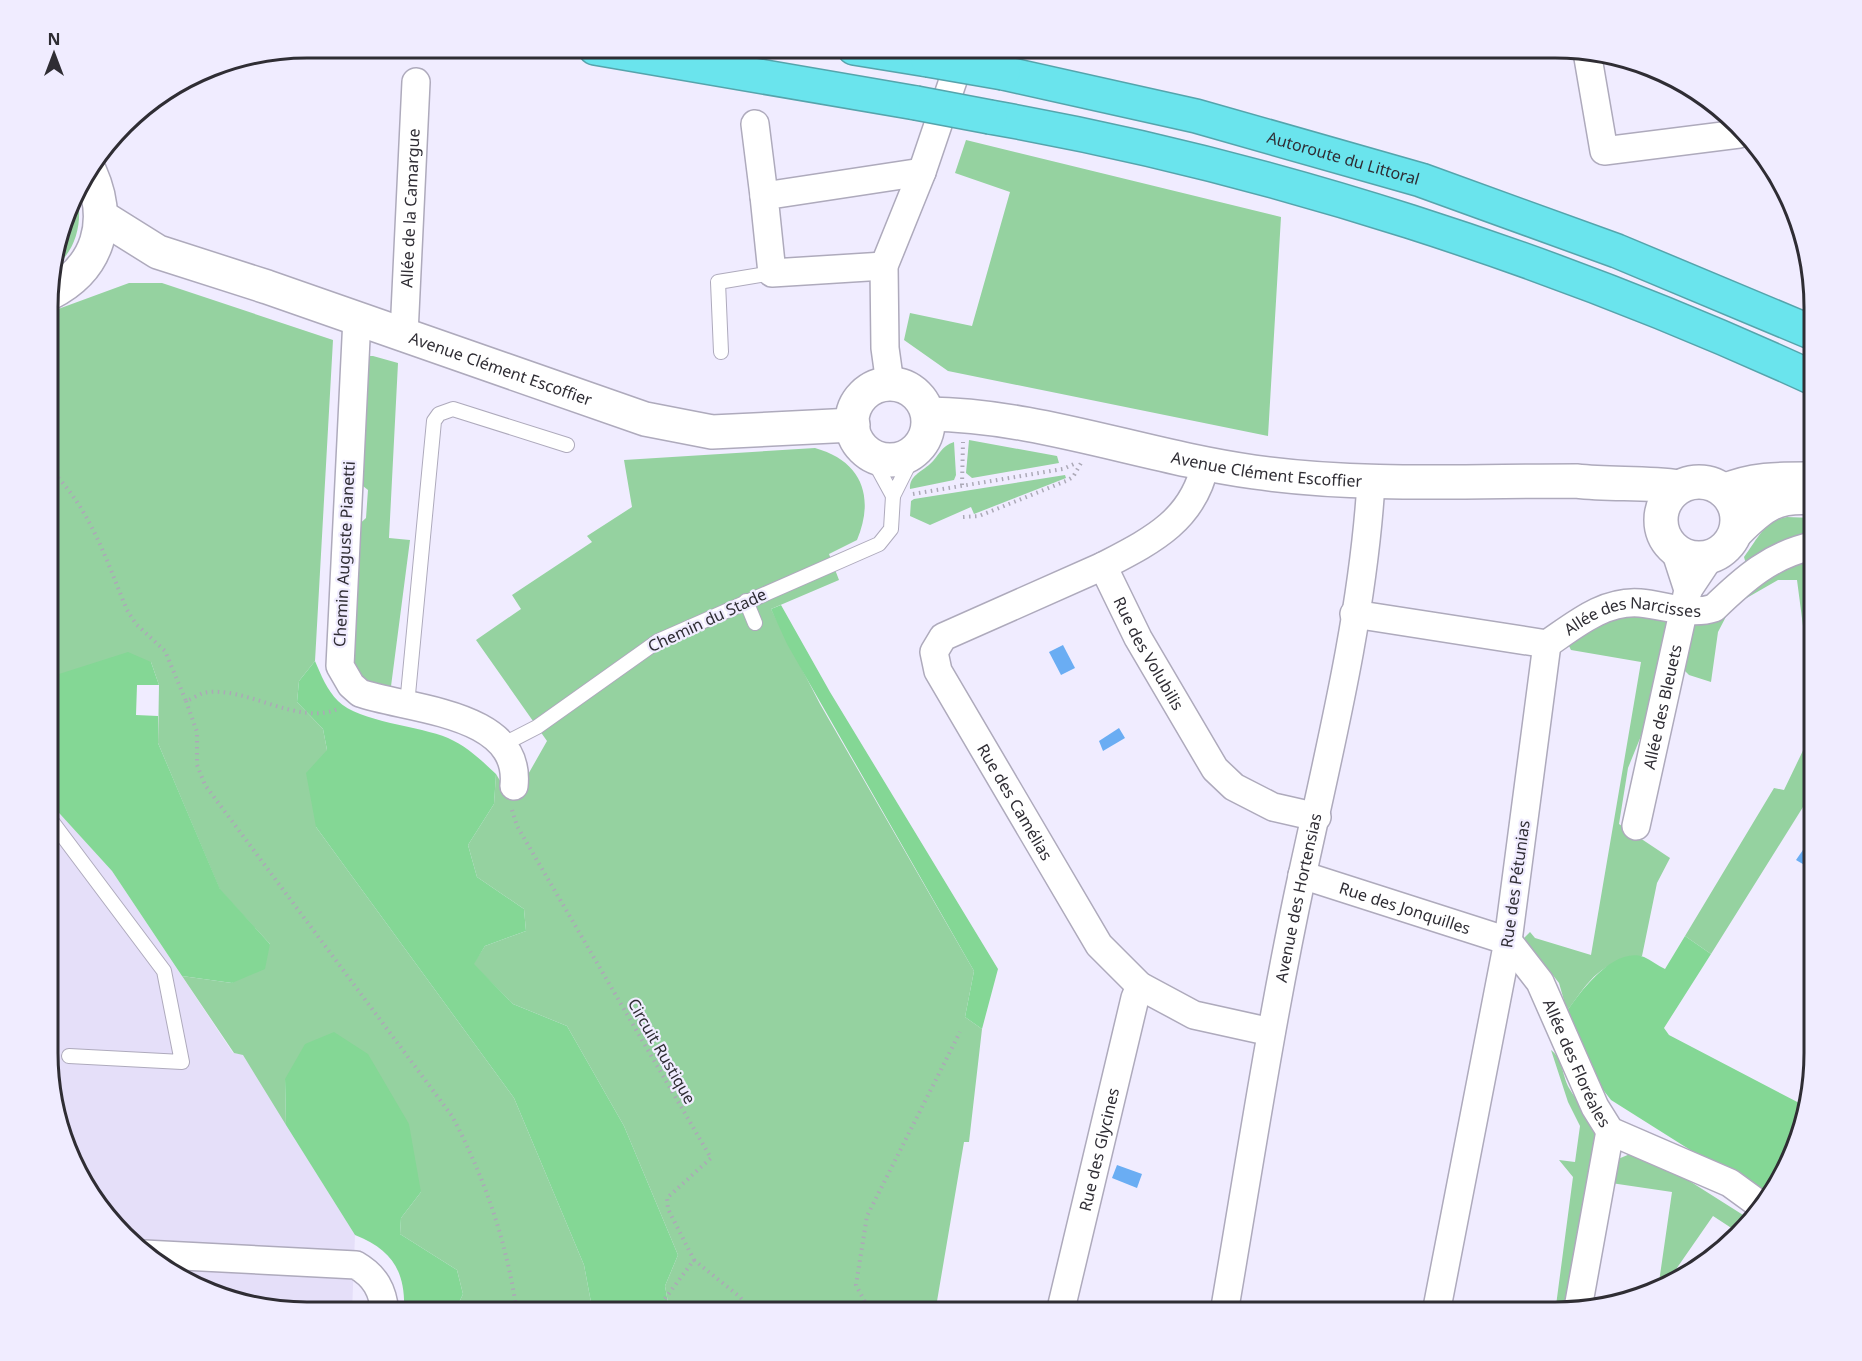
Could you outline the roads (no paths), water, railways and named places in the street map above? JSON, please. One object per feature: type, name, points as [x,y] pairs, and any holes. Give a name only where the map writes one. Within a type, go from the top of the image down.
[{"type":"highway","points":[[653,58],[1094,135],[1204,162],[1381,214],[1536,265],[1762,354],[1804,373]]},
{"type":"highway","name":"Autoroute du Littoral","points":[[916,58],[1003,73],[1196,116],[1421,180],[1617,250],[1804,329]]},
{"type":"highway","points":[[1702,285],[1804,319]]},
{"type":"main road","points":[[59,288],[82,269],[93,252],[102,217],[100,193],[94,180]]},
{"type":"main road","name":"Avenue Clément Escoffier","points":[[102,217],[158,252],[404,334],[645,419],[712,432],[853,425]]},
{"type":"main road","name":"Avenue Clément Escoffier","points":[[82,269],[115,258],[158,252]]},
{"type":"main road","points":[[890,384],[914,393],[923,402],[928,414],[928,427],[924,440],[905,458],[887,460],[870,454],[861,447],[853,425],[854,413],[867,392],[890,384]]},
{"type":"main road","name":"Avenue Clément Escoffier","points":[[928,414],[989,418],[1205,465],[1317,480],[1371,483],[1576,482],[1610,485],[1637,482],[1679,487]]},
{"type":"main road","points":[[1724,491],[1739,484],[1765,480],[1804,479]]},
{"type":"main road","points":[[1737,531],[1736,507],[1724,491],[1703,482],[1679,487],[1665,503],[1668,537],[1698,558],[1710,557],[1722,551],[1737,531],[1771,502],[1786,498],[1804,498]]},
{"type":"main road","name":"Avenue Clément Escoffier","points":[[1610,485],[1634,498],[1668,537]]},
{"type":"street","points":[[890,384],[885,348],[884,266],[922,172],[961,58]]},
{"type":"street","points":[[1589,61],[1604,151],[1734,135]]},
{"type":"street","name":"Allée de la Camargue","points":[[404,334],[416,82]]},
{"type":"street","points":[[755,124],[772,273],[884,266]]},
{"type":"street","points":[[764,196],[922,172]]},
{"type":"street","name":"Chemin Auguste Pianetti","points":[[357,318],[340,666],[351,685],[360,693],[460,718],[478,726],[502,745],[514,762],[514,786]]},
{"type":"street","points":[[1103,566],[1152,540],[1190,507],[1201,483],[1205,465]]},
{"type":"street","name":"Avenue des Hortensias","points":[[1226,1302],[1271,1032],[1302,874],[1317,817],[1354,614],[1369,517],[1371,483]]},
{"type":"street","points":[[1668,537],[1686,600]]},
{"type":"street","name":"Allée des Narcisses","points":[[1546,644],[1591,614],[1612,605],[1686,600],[1703,611],[1714,608],[1769,561],[1792,550],[1804,548]]},
{"type":"street","name":"Allée des Bleuets","points":[[1636,826],[1686,600],[1710,557]]},
{"type":"street","name":"Rue des Volubilis","points":[[1103,566],[1138,638],[1215,769],[1234,787],[1273,807],[1317,817]]},
{"type":"street","name":"Rue des Camélias","points":[[1103,566],[943,637],[934,652],[938,670],[1099,945],[1140,986],[1194,1015],[1271,1032]]},
{"type":"street","points":[[1354,614],[1546,644]]},
{"type":"street","name":"Rue des Pétunias","points":[[1439,1302],[1508,941],[1546,644]]},
{"type":"street","name":"Rue des Jonquilles","points":[[1302,874],[1508,941]]},
{"type":"street","name":"Allée des Floréales","points":[[1508,941],[1540,982],[1596,1107],[1610,1131],[1730,1183],[1755,1201]]},
{"type":"street","name":"Rue des Glycines","points":[[1063,1302],[1135,998],[1140,986]]},
{"type":"street","points":[[1579,1301],[1610,1131]]},
{"type":"street","points":[[161,1255],[356,1265],[367,1272],[381,1290],[383,1302]]},
{"type":"lane","points":[[721,352],[718,282],[772,273]]},
{"type":"lane","points":[[407,705],[434,421],[439,414],[453,409],[567,445]]},
{"type":"lane","name":"Chemin du Stade","points":[[502,745],[537,727],[658,641],[879,544],[891,529],[916,450]]},
{"type":"lane","points":[[870,454],[900,495]]},
{"type":"lane","points":[[746,601],[755,623]]},
{"type":"lane","points":[[58,830],[164,971],[182,1062],[69,1056]]},
{"type":"water","points":[[1063,645],[1075,668],[1061,675],[1049,652]]},
{"type":"water","points":[[1119,728],[1125,738],[1103,751],[1099,741]]},
{"type":"water","points":[[1804,848],[1804,865],[1796,860]]},
{"type":"water","points":[[1117,1165],[1142,1174],[1137,1188],[1112,1178]]}]
